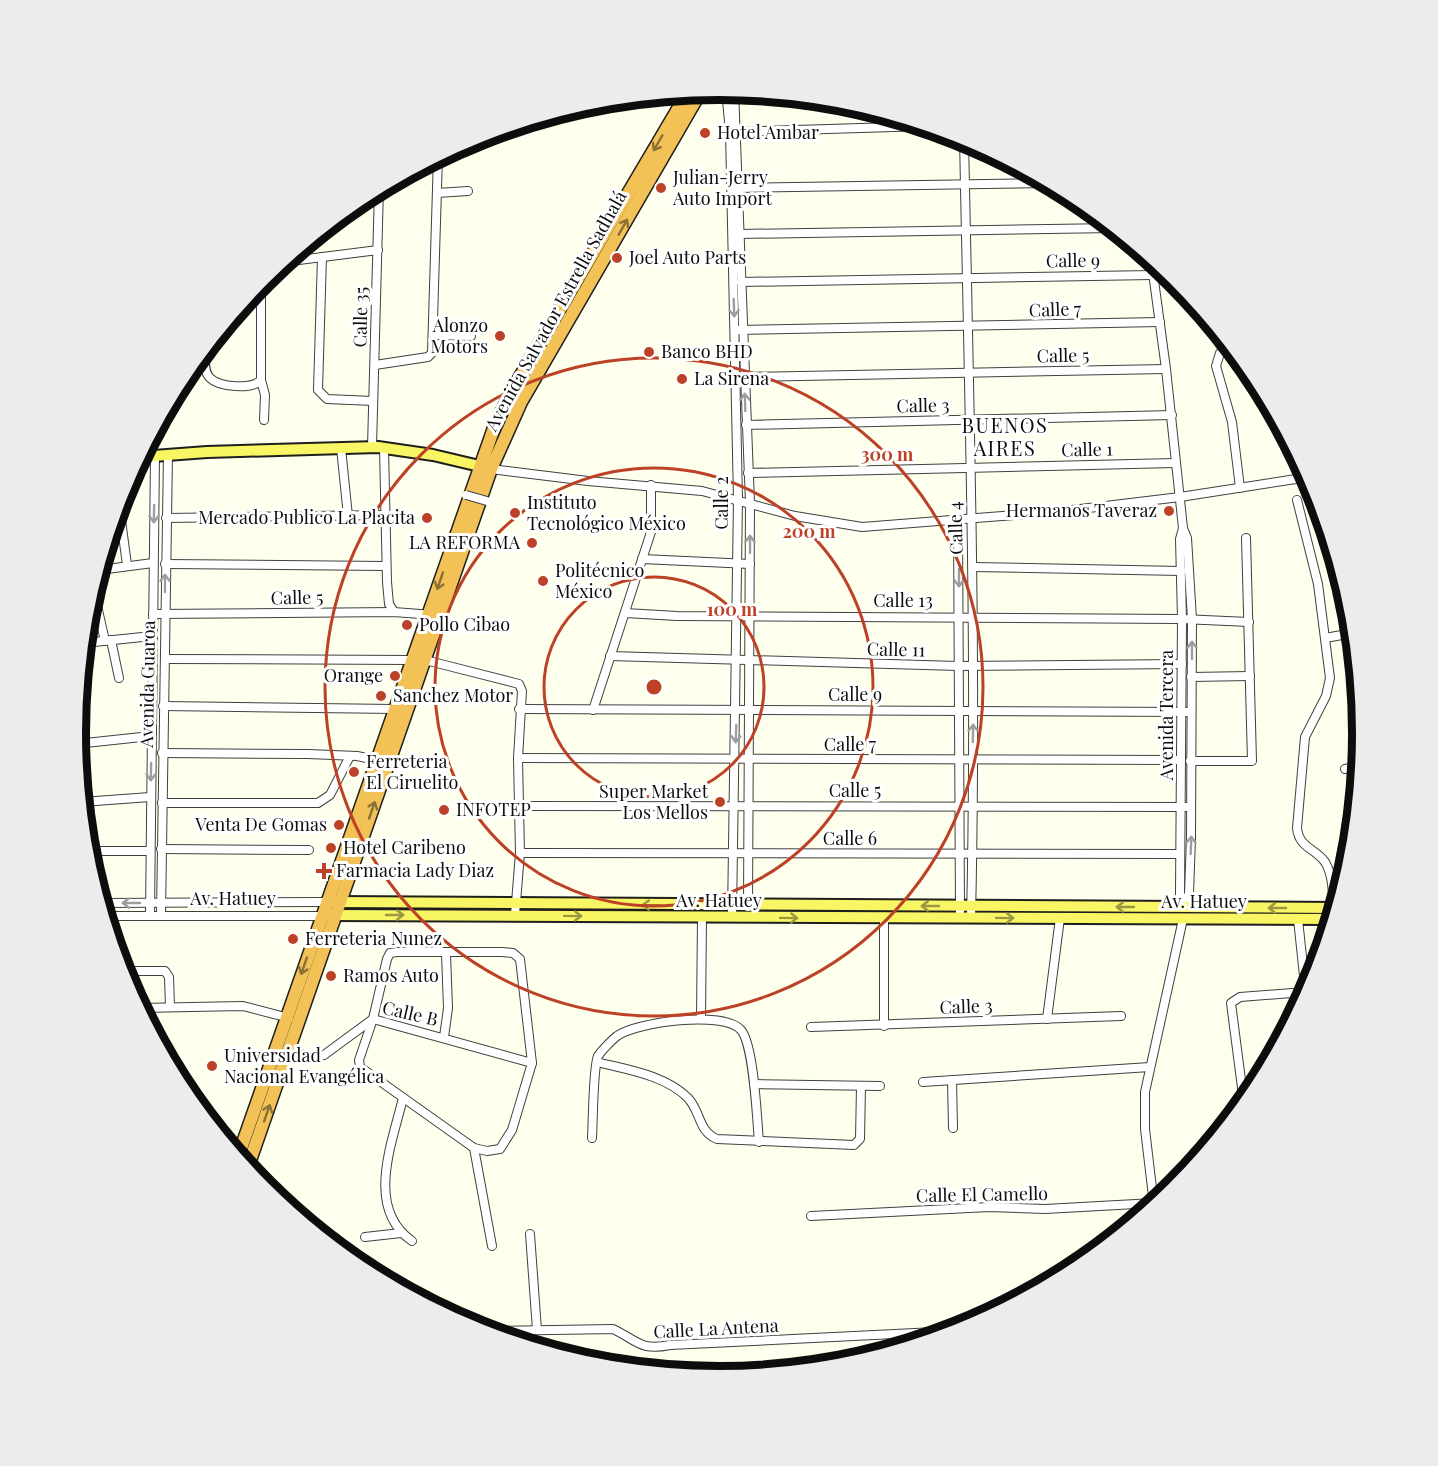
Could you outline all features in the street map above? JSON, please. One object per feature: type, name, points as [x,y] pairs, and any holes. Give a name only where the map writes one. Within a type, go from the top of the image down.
[{"type":"highway","name":"Avenida Salvador Estrella Sadhalá","points":[[241,1149],[341,902],[419,660],[514,387],[683,101]]},
{"type":"highway","name":"Avenida Salvador Estrella Sadhalá","points":[[485,468],[695,101]]},
{"type":"highway","name":"Avenida Salvador Estrella Sadhalá","points":[[251,1160],[289,1050],[293,1019],[322,916],[395,709],[419,660]]},
{"type":"main road","points":[[150,456],[372,447],[485,468]]},
{"type":"main road","name":"Av. Hatuey","points":[[327,902],[702,917],[733,911],[748,905],[966,912],[1060,918],[1184,909],[1298,919],[1326,914]]},
{"type":"main road","name":"Av. Hatuey","points":[[322,916],[515,910],[733,911],[748,918],[884,919],[966,912],[1184,909],[1326,913]]},
{"type":"street","name":"Calle 2","points":[[728,100],[738,188],[741,282],[737,452],[733,911]]},
{"type":"street","name":"Calle 2","points":[[734,100],[739,330],[744,377],[750,503],[751,710],[748,918]]},
{"type":"street","points":[[733,131],[902,127]]},
{"type":"street","name":"Calle 4","points":[[964,149],[967,373],[973,567],[973,806],[966,912]]},
{"type":"street","points":[[375,365],[428,357],[432,353],[438,166]]},
{"type":"street","points":[[738,188],[1035,183]]},
{"type":"street","points":[[437,193],[468,191]]},
{"type":"street","name":"Calle 35","points":[[372,447],[378,250],[377,200]]},
{"type":"street","points":[[739,234],[1102,228]]},
{"type":"street","points":[[298,260],[378,250]]},
{"type":"street","points":[[322,257],[318,390],[327,399],[374,401]]},
{"type":"street","points":[[1153,272],[1172,415],[1180,497]]},
{"type":"street","name":"Calle 9","points":[[741,282],[1153,275]]},
{"type":"street","points":[[261,296],[259,382],[265,396],[264,420]]},
{"type":"street","name":"Calle 7","points":[[739,330],[1160,322]]},
{"type":"street","points":[[433,335],[471,336]]},
{"type":"street","points":[[1225,351],[1220,353],[1216,366],[1232,422],[1240,488]]},
{"type":"street","points":[[206,361],[207,373],[214,381],[249,386],[259,382]]},
{"type":"street","name":"Calle 5","points":[[744,377],[1166,369]]},
{"type":"street","name":"Calle 3","points":[[746,425],[1172,415]]},
{"type":"street","points":[[341,448],[348,516]]},
{"type":"street","points":[[384,448],[388,600],[394,612]]},
{"type":"street","points":[[737,452],[747,452]]},
{"type":"street","name":"Avenida Guaroa","points":[[161,915],[168,454]]},
{"type":"street","name":"Avenida Guaroa","points":[[150,914],[155,455]]},
{"type":"street","name":"Calle 1","points":[[748,473],[1175,463]]},
{"type":"street","points":[[485,468],[588,481],[702,490],[795,516],[862,527],[1064,511],[1180,497],[1298,479]]},
{"type":"street","points":[[593,710],[652,528],[651,485]]},
{"type":"street","points":[[466,495],[487,501]]},
{"type":"street","name":"Avenida Tercera","points":[[1180,497],[1183,528],[1187,538],[1192,619],[1191,712],[1181,807],[1180,894],[1184,909]]},
{"type":"street","points":[[1297,500],[1318,584],[1330,687],[1305,737],[1301,759],[1297,828],[1300,842],[1324,861],[1330,872],[1332,894]]},
{"type":"street","points":[[166,518],[385,515]]},
{"type":"street","name":"Calle 4","points":[[958,519],[958,854],[966,912]]},
{"type":"street","points":[[121,524],[127,565]]},
{"type":"street","name":"Avenida Tercera","points":[[1183,528],[1179,538],[1182,712],[1191,807],[1189,893],[1184,909]]},
{"type":"street","points":[[1191,677],[1250,676],[1246,538]]},
{"type":"street","points":[[642,559],[750,564]]},
{"type":"street","points":[[107,569],[153,562]]},
{"type":"street","points":[[165,564],[386,566]]},
{"type":"street","points":[[973,567],[1181,571]]},
{"type":"street","points":[[98,607],[119,678]]},
{"type":"street","name":"Calle 5","points":[[153,614],[394,612],[435,615]]},
{"type":"street","name":"Calle 13","points":[[625,613],[736,616],[1182,618],[1249,622]]},
{"type":"street","points":[[1325,638],[1344,635]]},
{"type":"street","points":[[92,643],[152,636]]},
{"type":"street","name":"Calle 11","points":[[610,656],[751,662],[958,666],[1182,664]]},
{"type":"street","points":[[165,659],[419,660],[519,684],[522,691],[519,709],[518,758],[520,853],[515,910]]},
{"type":"street","name":"Calle 7","points":[[518,758],[735,761],[973,759],[1252,761],[1250,676]]},
{"type":"street","points":[[164,706],[395,709]]},
{"type":"street","name":"Calle 9","points":[[519,709],[1191,712]]},
{"type":"street","points":[[86,741],[151,736]]},
{"type":"street","points":[[162,753],[350,756],[376,760]]},
{"type":"street","points":[[162,803],[318,803],[330,795],[350,756]]},
{"type":"street","points":[[1345,769],[1351,768]]},
{"type":"street","points":[[90,801],[150,797]]},
{"type":"street","name":"Calle 5","points":[[519,806],[1191,807]]},
{"type":"street","points":[[161,849],[309,850]]},
{"type":"street","points":[[97,851],[150,851]]},
{"type":"street","name":"Calle 6","points":[[520,853],[1180,854]]},
{"type":"street","name":"Av. Hatuey","points":[[109,903],[327,902]]},
{"type":"street","points":[[1153,1194],[1143,1110],[1184,909]]},
{"type":"street","name":"Av. Hatuey","points":[[113,916],[322,916]]},
{"type":"street","points":[[701,1019],[702,917]]},
{"type":"street","points":[[1047,1019],[1060,918]]},
{"type":"street","points":[[884,919],[884,1026]]},
{"type":"street","points":[[1298,919],[1304,975]]},
{"type":"street","points":[[507,952],[518,957],[522,963],[532,1064],[512,1130],[500,1149],[487,1151],[474,1148],[363,1070],[359,1063],[390,953],[446,954],[507,952]]},
{"type":"street","points":[[444,1037],[448,1008],[446,954]]},
{"type":"street","points":[[132,971],[165,971],[169,977],[170,1007]]},
{"type":"street","points":[[1242,1090],[1231,1008],[1233,1000],[1240,997],[1296,994]]},
{"type":"street","points":[[149,1008],[243,1006],[293,1019]]},
{"type":"street","name":"Calle 3","points":[[811,1027],[1121,1016]]},
{"type":"street","name":"Calle B","points":[[289,1050],[312,1057],[324,1055],[373,1019],[444,1037],[532,1064]]},
{"type":"street","points":[[592,1138],[598,1056],[618,1035],[647,1026],[701,1019],[721,1020],[741,1030],[754,1084],[759,1142]]},
{"type":"street","points":[[597,1062],[669,1084],[692,1103],[704,1131],[711,1136],[759,1142],[858,1143],[861,1086]]},
{"type":"street","points":[[923,1082],[1150,1067]]},
{"type":"street","points":[[952,1080],[953,1128]]},
{"type":"street","points":[[754,1084],[879,1086]]},
{"type":"street","points":[[403,1098],[391,1146],[385,1194],[390,1217],[401,1233],[412,1241]]},
{"type":"street","points":[[474,1148],[492,1246]]},
{"type":"street","name":"Calle El Camello","points":[[811,1216],[989,1207],[1045,1209],[1142,1205]]},
{"type":"street","points":[[365,1237],[401,1233]]},
{"type":"street","points":[[530,1234],[537,1330]]},
{"type":"street","name":"Calle La Antena","points":[[509,1331],[613,1329],[630,1337],[640,1347],[652,1349],[670,1345],[924,1333]]},
{"type":"place","name":"Hotel Ambar","points":[[705,133]]},
{"type":"place","name":"Julian-Jerry Auto Import","points":[[661,188]]},
{"type":"place","name":"Joel Auto Parts","points":[[617,258]]},
{"type":"place","name":"Alonzo Motors","points":[[500,336]]},
{"type":"place","name":"Banco BHD","points":[[649,352]]},
{"type":"place","name":"La Sirena","points":[[682,379]]},
{"type":"place","name":"Hermanos Taveraz","points":[[1169,511]]},
{"type":"place","name":"Instituto Tecnológico México","points":[[515,513]]},
{"type":"place","name":"Mercado Publico La Placita","points":[[427,518]]},
{"type":"place","name":"LA REFORMA","points":[[532,543]]},
{"type":"place","name":"Politécnico México","points":[[543,581]]},
{"type":"place","name":"Pollo Cibao","points":[[407,625]]},
{"type":"place","name":"Orange","points":[[395,676]]},
{"type":"place","name":"Sanchez Motor","points":[[381,696]]},
{"type":"place","name":"Ferreteria El Ciruelito","points":[[354,772]]},
{"type":"place","name":"Super Market Los Mellos","points":[[720,802]]},
{"type":"place","name":"INFOTEP","points":[[444,810]]},
{"type":"place","name":"Venta De Gomas","points":[[339,825]]},
{"type":"place","name":"Hotel Caribeno","points":[[331,848]]},
{"type":"place","name":"Farmacia Lady Diaz","points":[[324,871]]},
{"type":"place","name":"Ferreteria Nunez","points":[[293,939]]},
{"type":"place","name":"Ramos Auto","points":[[331,976]]},
{"type":"place","name":"Universidad Nacional Evangélica","points":[[212,1066]]},
{"type":"district","name":"BUENOS AIRES","points":[[1005,438]]}]
